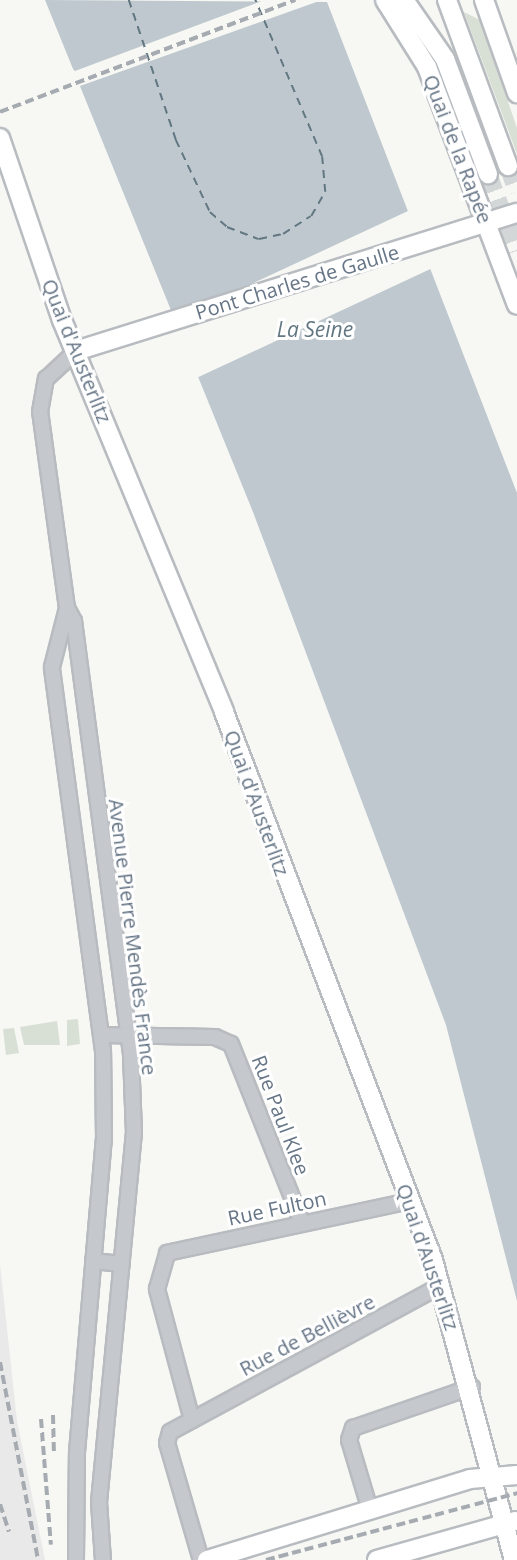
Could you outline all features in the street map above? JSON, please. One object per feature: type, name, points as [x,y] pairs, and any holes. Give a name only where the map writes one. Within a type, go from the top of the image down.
[{"type":"main road","name":"Quai de la Rapée","points":[[385,0],[427,67],[478,226],[515,291]]},
{"type":"main road","name":"Quai de la Rapée","points":[[404,0],[445,58],[488,174]]},
{"type":"main road","name":"Quai de la Rapée","points":[[447,0],[508,166]]},
{"type":"main road","points":[[484,0],[517,93]]},
{"type":"main road","name":"Quai d'Austerlitz","points":[[0,138],[76,351],[224,712],[442,1285],[472,1388],[493,1475],[511,1522],[514,1560]]},
{"type":"main road","name":"Pont Charles de Gaulle","points":[[76,351],[517,213]]},
{"type":"main road","points":[[207,1560],[493,1475],[517,1475]]},
{"type":"main road","points":[[377,1560],[511,1522]]},
{"type":"street","name":"Avenue Pierre Mendès France","points":[[76,351],[46,379],[40,412],[67,608],[74,621],[130,1035],[134,1132],[99,1502],[103,1560]]},
{"type":"street","name":"Avenue Pierre Mendès France","points":[[67,608],[52,667],[102,1035],[105,1140],[77,1452],[76,1560]]},
{"type":"street","name":"Rue Paul Klee","points":[[102,1035],[215,1037],[231,1044],[302,1222]]},
{"type":"street","name":"Rue Fulton","points":[[192,1420],[157,1289],[160,1266],[178,1248],[410,1201]]},
{"type":"street","points":[[93,1261],[122,1264]]},
{"type":"street","name":"Rue de Bellièvre","points":[[201,1560],[167,1443],[170,1432],[442,1285]]},
{"type":"street","points":[[370,1510],[350,1440],[353,1428],[472,1388]]},
{"type":"shaded area","points":[[464,12],[480,20],[517,128],[517,154]]},
{"type":"shaded area","points":[[78,1019],[80,1044],[67,1046],[67,1020]]},
{"type":"shaded area","points":[[57,1021],[60,1045],[24,1045],[20,1027]]},
{"type":"shaded area","points":[[14,1028],[19,1053],[6,1055],[3,1029]]},
{"type":"shaded area","points":[[0,1264],[17,1421],[45,1560],[0,1560]]},
{"type":"water","name":"La Seine","points":[[45,0],[327,2],[517,493],[517,1301],[446,1025],[253,512]]},
{"type":"pier","points":[[265,0],[322,0],[80,86],[80,96],[68,65],[75,71]]},
{"type":"pier","points":[[408,211],[434,267],[196,378],[170,322]]},
{"type":"ferry route","points":[[129,0],[176,140],[210,212],[227,227],[259,239],[283,234],[311,216],[325,192],[322,157],[255,0]]},
{"type":"tunnel","points":[[508,166],[517,191]]},
{"type":"tunnel","points":[[488,174],[517,251]]},
{"type":"railway","points":[[0,112],[295,0]]},
{"type":"railway","points":[[0,1362],[38,1560]]},
{"type":"railway","points":[[53,1415],[54,1455]]},
{"type":"railway","points":[[41,1419],[51,1545]]},
{"type":"railway","points":[[266,1560],[517,1493]]},
{"type":"railway","points":[[0,1504],[9,1532]]}]
